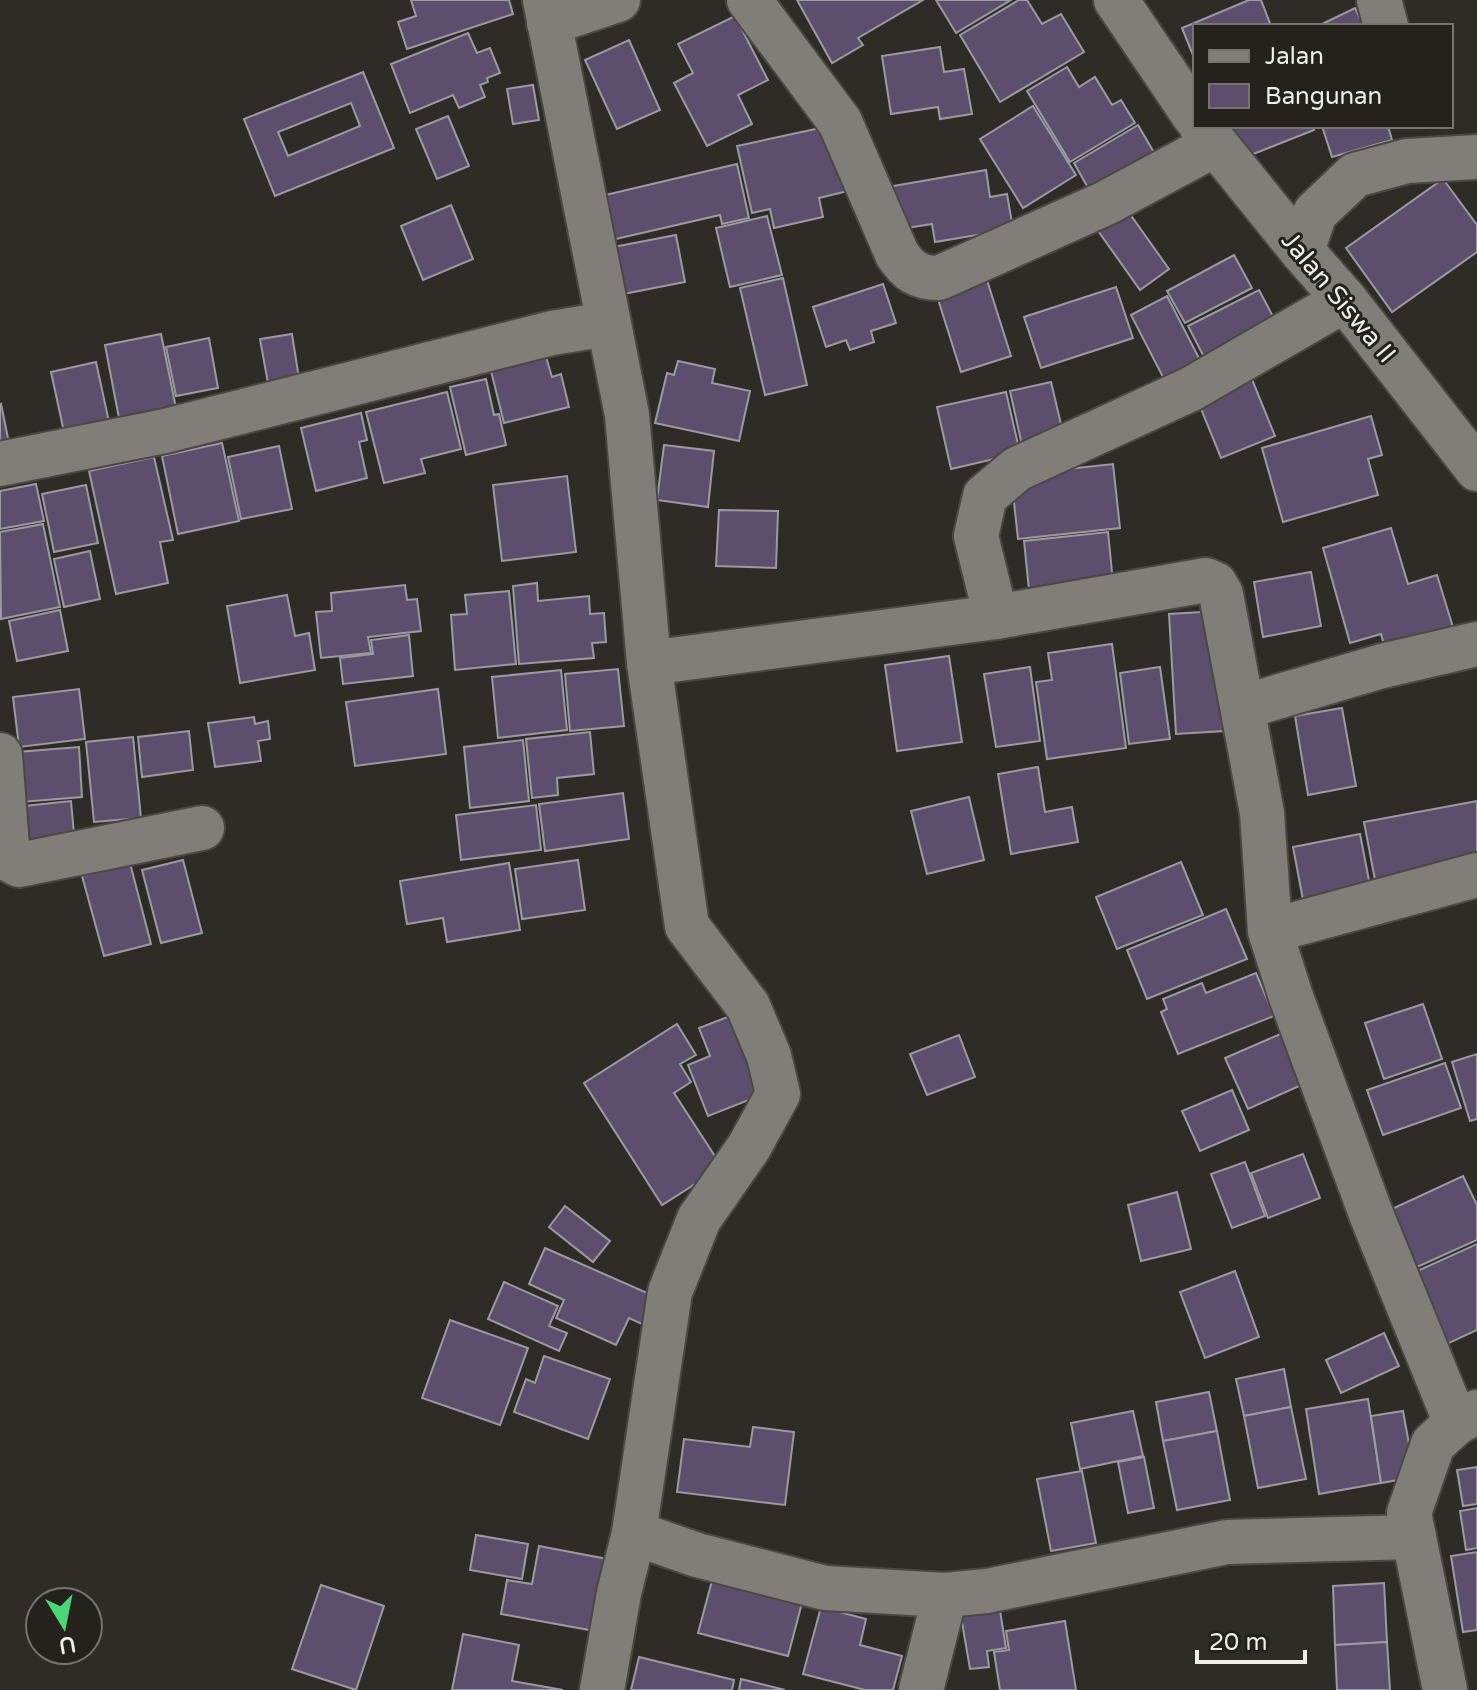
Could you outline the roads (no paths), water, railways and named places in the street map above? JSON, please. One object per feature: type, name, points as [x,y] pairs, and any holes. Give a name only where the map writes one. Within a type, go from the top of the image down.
[{"type":"street","points":[[602,1690],[619,1593],[634,1533],[670,1292],[699,1219],[749,1147],[778,1094],[769,1056],[748,1006],[687,926],[649,663],[627,415],[547,11],[618,0]]},
{"type":"street","points":[[749,0],[840,122],[897,254],[906,269],[925,278],[939,278],[1106,203],[1203,129]]},
{"type":"street","name":"Jalan Siswa II","points":[[1116,0],[1193,114]]},
{"type":"street","points":[[1379,0],[1385,24]]},
{"type":"street","name":"Jalan Siswa II","points":[[1203,129],[1345,300],[1477,469]]},
{"type":"street","points":[[1302,251],[1315,213],[1355,175],[1407,161],[1419,143],[1477,157]]},
{"type":"street","points":[[996,617],[976,536],[985,496],[1017,469],[1191,389],[1345,300]]},
{"type":"street","points":[[0,464],[165,431],[552,333],[607,324]]},
{"type":"street","points":[[649,663],[996,617],[1206,580],[1215,584],[1221,594],[1262,813],[1270,931],[1291,997],[1371,1214],[1466,1418],[1433,1444],[1409,1513],[1445,1690]]},
{"type":"street","points":[[1243,707],[1382,666],[1477,644]]},
{"type":"street","points":[[0,755],[8,859],[19,865],[202,828]]},
{"type":"street","points":[[1270,931],[1477,875]]},
{"type":"street","points":[[634,1533],[697,1555],[825,1588],[945,1595],[987,1591],[1227,1542],[1414,1537]]},
{"type":"street","points":[[921,1690],[945,1595]]}]
